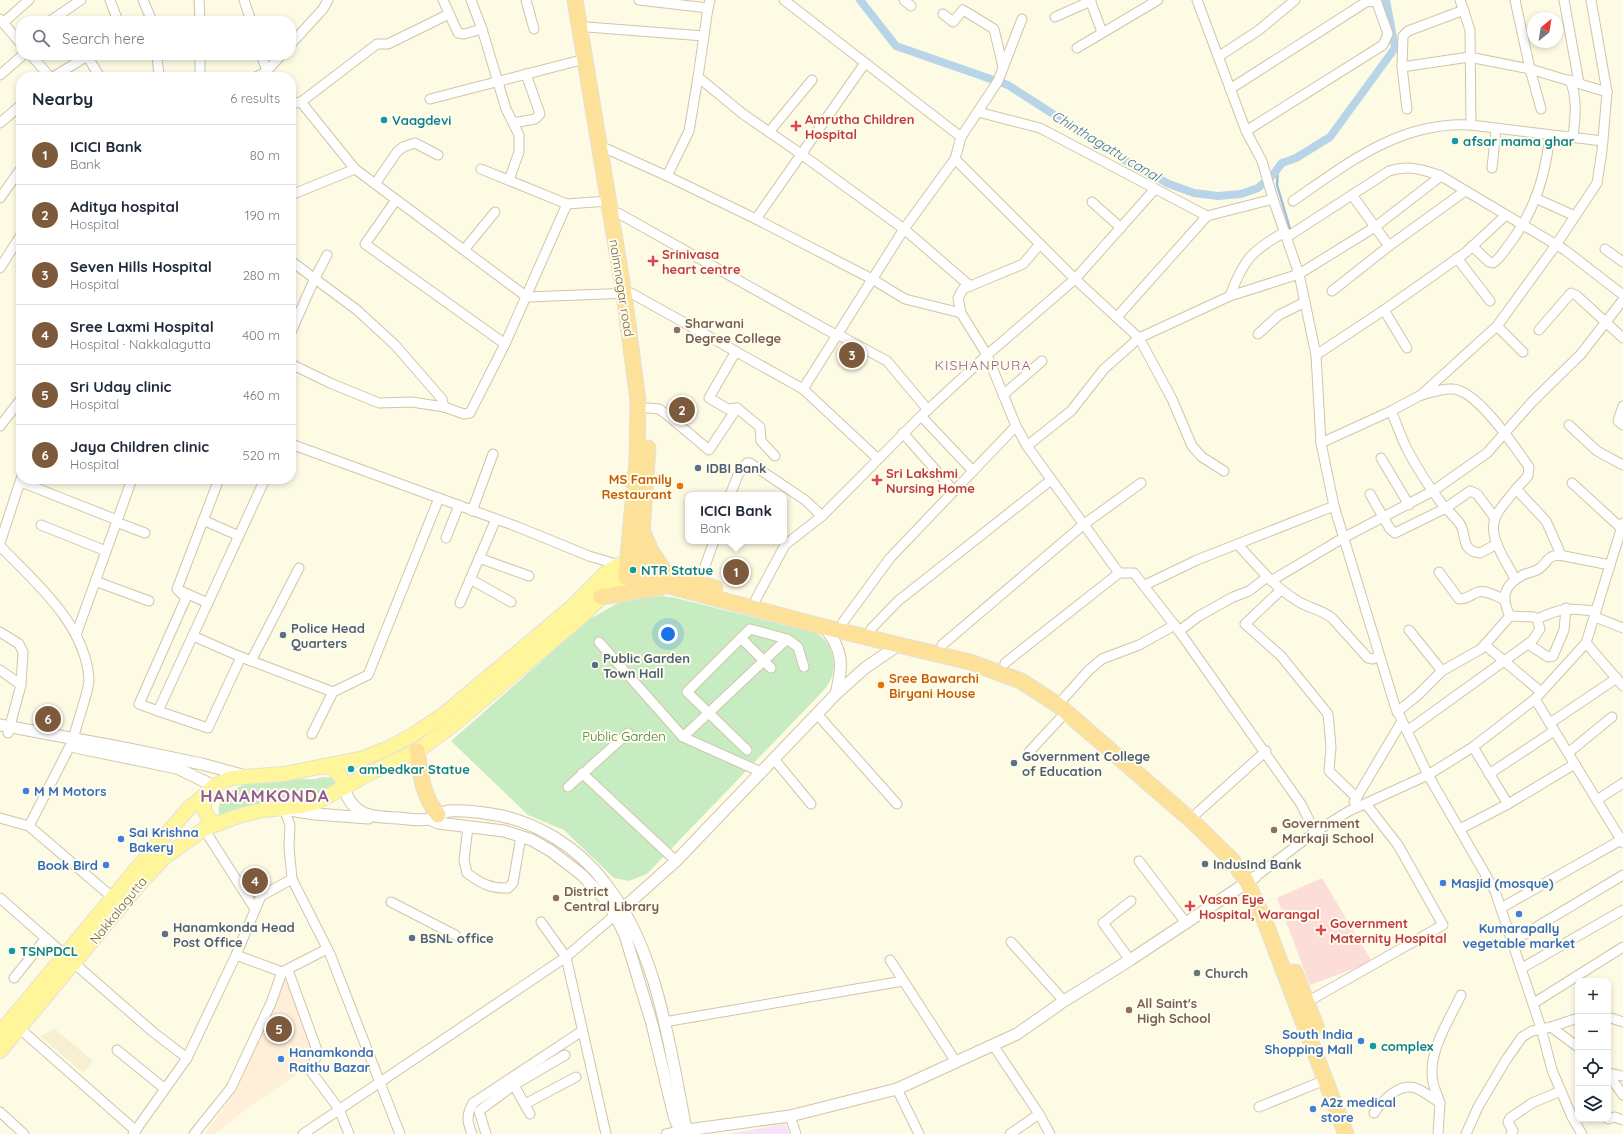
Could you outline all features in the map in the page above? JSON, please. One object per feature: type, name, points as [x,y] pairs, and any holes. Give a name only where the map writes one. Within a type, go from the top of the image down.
[{"type":"highway","name":"naimnagar road","points":[[575,0],[608,201],[627,293],[637,388],[638,426],[630,570]]},
{"type":"highway","points":[[582,0],[618,213],[627,293],[644,374],[648,408],[648,445],[643,532],[630,570],[824,627],[900,644],[1001,672],[1065,705],[1197,813],[1239,855],[1307,1002],[1355,1134]]},
{"type":"highway","points":[[643,532],[651,551],[667,580]]},
{"type":"highway","points":[[601,597],[667,580],[699,583],[871,630],[942,645],[1004,664],[1045,684],[1065,705],[1191,820],[1251,879],[1346,1134]]},
{"type":"highway","points":[[417,751],[422,785],[434,817]]},
{"type":"main road","name":"Nakkalagutta","points":[[0,1051],[70,960],[153,868],[165,857],[204,829],[256,812],[285,809],[317,802],[417,751],[453,725],[581,618],[630,570]]},
{"type":"main road","points":[[0,1034],[70,960],[112,897],[173,825],[190,807],[209,791],[231,778],[284,774],[364,758],[386,749],[413,735],[443,715],[572,607],[606,573],[630,570]]},
{"type":"main road","points":[[322,766],[330,767],[338,772],[343,779],[344,788]]},
{"type":"main road","points":[[209,791],[203,804],[206,816],[210,820],[219,823]]},
{"type":"street","points":[[16,38],[1,21],[29,0]]},
{"type":"street","points":[[57,16],[81,0]]},
{"type":"street","points":[[110,0],[116,16]]},
{"type":"street","points":[[143,0],[150,16]]},
{"type":"street","points":[[244,0],[249,16]]},
{"type":"street","points":[[296,39],[323,9],[328,0]]},
{"type":"street","points":[[444,0],[458,34],[464,34],[482,29]]},
{"type":"street","points":[[471,0],[482,29],[497,81],[521,143],[509,180]]},
{"type":"street","points":[[526,0],[534,30]]},
{"type":"street","points":[[639,0],[709,4],[687,138],[667,176]]},
{"type":"street","points":[[784,0],[961,137]]},
{"type":"street","points":[[1077,48],[1158,0]]},
{"type":"street","points":[[1197,0],[1246,131],[1262,161],[1272,196],[1299,274],[1316,355],[1321,443],[1334,506],[1397,712],[1428,775],[1495,892],[1534,1003],[1542,1028],[1552,1070],[1561,1091],[1574,1112],[1582,1134]]},
{"type":"street","points":[[1218,57],[1258,30],[1295,0]]},
{"type":"street","points":[[1460,0],[1470,30],[1469,57],[1471,125]]},
{"type":"street","points":[[1516,0],[1530,69],[1541,109]]},
{"type":"street","points":[[1564,0],[1575,82],[1576,101],[1573,138]]},
{"type":"street","points":[[1321,443],[1391,411],[1421,395],[1497,326],[1556,245],[1597,183],[1603,141],[1607,92],[1590,0]]},
{"type":"street","points":[[200,16],[202,1]]},
{"type":"street","points":[[1055,17],[1091,1],[1102,32]]},
{"type":"street","points":[[1230,89],[1366,2],[1375,1],[1377,3],[1388,34],[1383,45],[1246,131]]},
{"type":"street","points":[[943,14],[953,22],[963,10],[994,29],[1004,67]]},
{"type":"street","points":[[1407,109],[1402,67],[1402,40],[1405,32],[1464,10]]},
{"type":"street","points":[[296,103],[301,102],[377,44],[388,44],[449,14]]},
{"type":"street","points":[[803,389],[904,229],[955,159],[961,137],[998,81],[1022,19]]},
{"type":"street","points":[[587,27],[704,36]]},
{"type":"street","points":[[1402,67],[1469,57],[1530,69],[1607,92]]},
{"type":"street","points":[[430,98],[584,59]]},
{"type":"street","points":[[0,75],[17,60]]},
{"type":"street","points":[[35,60],[45,72]]},
{"type":"street","points":[[61,72],[81,60]]},
{"type":"street","points":[[90,60],[97,72]]},
{"type":"street","points":[[157,60],[159,72]]},
{"type":"street","points":[[200,60],[200,72]]},
{"type":"street","points":[[263,60],[267,72]]},
{"type":"street","points":[[269,72],[278,60]]},
{"type":"street","points":[[756,219],[865,64]]},
{"type":"street","points":[[513,123],[535,119],[540,114],[526,74]]},
{"type":"street","points":[[698,77],[743,114],[904,229],[970,286]]},
{"type":"street","points":[[769,132],[812,80]]},
{"type":"street","points":[[301,102],[355,169],[527,297],[627,293],[803,389],[878,459]]},
{"type":"street","points":[[0,123],[16,109]]},
{"type":"street","points":[[978,112],[1040,128],[1207,216]]},
{"type":"street","points":[[1293,200],[1364,153],[1385,142],[1444,124],[1471,125],[1603,141]]},
{"type":"street","points":[[1492,168],[1496,129]]},
{"type":"street","points":[[1472,246],[1489,262],[1493,263],[1500,257],[1523,225],[1545,171],[1550,135]]},
{"type":"street","points":[[375,184],[403,147],[415,144],[438,155]]},
{"type":"street","points":[[607,149],[756,219],[872,279],[904,299],[961,313]]},
{"type":"street","points":[[955,159],[1075,279],[1139,338],[1172,399],[1192,446],[1202,457],[1224,472]]},
{"type":"street","points":[[1230,296],[1240,271],[1254,252],[1265,243],[1286,235],[1389,171],[1396,169],[1420,168],[1441,176],[1556,245],[1623,296]]},
{"type":"street","points":[[296,193],[355,169]]},
{"type":"street","points":[[481,169],[567,204],[608,201]]},
{"type":"street","points":[[0,198],[16,176]]},
{"type":"street","points":[[1027,446],[1071,411],[1104,369],[1139,338],[1230,296],[1299,274],[1375,227],[1441,176]]},
{"type":"street","points":[[787,543],[822,516],[903,433],[987,355],[1075,279],[1122,228],[1155,189]]},
{"type":"street","points":[[1332,291],[1389,246],[1465,191]]},
{"type":"street","points":[[1352,195],[1389,246]]},
{"type":"street","points":[[1117,317],[1207,216],[1272,196]]},
{"type":"street","points":[[1535,198],[1575,216]]},
{"type":"street","points":[[396,200],[365,244],[505,344]]},
{"type":"street","points":[[1092,202],[1122,228]]},
{"type":"street","points":[[296,366],[330,383],[379,403],[412,402],[444,407],[464,414],[470,413],[527,297],[567,204]]},
{"type":"street","points":[[464,250],[495,212]]},
{"type":"street","points":[[618,213],[887,361],[924,413],[973,472]]},
{"type":"street","points":[[1316,355],[1384,310],[1457,258],[1506,215]]},
{"type":"street","points":[[0,268],[16,243]]},
{"type":"street","points":[[1040,244],[1023,264],[963,289],[958,295],[961,313],[987,355],[1016,426],[1027,446],[1119,573]]},
{"type":"street","points":[[1605,249],[1623,262]]},
{"type":"street","points":[[296,321],[327,255]]},
{"type":"street","points":[[1457,258],[1490,301]]},
{"type":"street","points":[[296,265],[314,280],[357,310],[395,345],[442,399],[444,407]]},
{"type":"street","points":[[1539,330],[1571,293],[1607,322],[1623,338]]},
{"type":"street","points":[[1029,752],[1065,705],[1088,671],[1102,659],[1177,628],[1233,597],[1249,591],[1343,538],[1409,505],[1433,491],[1487,453],[1532,402],[1581,354],[1623,300]]},
{"type":"street","points":[[1258,334],[1280,315],[1305,302]]},
{"type":"street","points":[[1384,310],[1407,348]]},
{"type":"street","points":[[1497,326],[1523,352]]},
{"type":"street","points":[[736,352],[709,398],[728,409],[737,408],[760,427],[761,441],[775,456]]},
{"type":"street","points":[[1003,395],[1042,361]]},
{"type":"street","points":[[1421,395],[1446,389],[1461,390],[1470,395],[1505,432],[1529,467],[1528,476],[1516,489],[1495,518],[1493,528],[1497,544],[1515,579]]},
{"type":"street","points":[[0,426],[16,405]]},
{"type":"street","points":[[1623,406],[1618,421],[1623,425]]},
{"type":"street","points":[[648,408],[659,409],[709,450],[737,408]]},
{"type":"street","points":[[1391,411],[1408,451],[1433,491],[1460,525],[1463,541],[1474,552],[1480,554],[1497,544]]},
{"type":"street","points":[[1569,425],[1597,451],[1623,465]]},
{"type":"street","points":[[843,622],[890,558],[1016,426]]},
{"type":"street","points":[[903,433],[954,491]]},
{"type":"street","points":[[296,446],[459,505],[589,556],[630,570]]},
{"type":"street","points":[[472,511],[493,454]]},
{"type":"street","points":[[1381,458],[1409,505]]},
{"type":"street","points":[[731,492],[738,475],[747,463],[750,463],[804,500],[822,516]]},
{"type":"street","points":[[871,630],[898,602],[1051,480]]},
{"type":"street","points":[[942,645],[1083,525],[1141,483]]},
{"type":"street","points":[[666,1134],[790,1116],[897,1089],[1017,1034],[1064,1001],[1130,960],[1251,879],[1315,832],[1349,811],[1428,775],[1473,747],[1538,696],[1586,643],[1622,529],[1572,483]]},
{"type":"street","points":[[0,543],[20,484]]},
{"type":"street","points":[[30,484],[145,533]]},
{"type":"street","points":[[76,635],[130,484]]},
{"type":"street","points":[[177,589],[217,484]]},
{"type":"street","points":[[158,711],[263,484]]},
{"type":"street","points":[[1516,489],[1546,521],[1559,550],[1559,555]]},
{"type":"street","points":[[1370,494],[1383,518],[1392,532],[1395,533],[1446,508],[1470,491],[1477,494],[1495,518]]},
{"type":"street","points":[[312,734],[333,692],[368,675],[439,498]]},
{"type":"street","points":[[446,538],[459,505]]},
{"type":"street","points":[[1145,585],[1197,560],[1334,506]]},
{"type":"street","points":[[460,603],[496,519]]},
{"type":"street","points":[[203,520],[239,536]]},
{"type":"street","points":[[41,525],[106,551]]},
{"type":"street","points":[[699,583],[713,544]]},
{"type":"street","points":[[756,599],[786,544]]},
{"type":"street","points":[[1238,545],[1281,590],[1307,607],[1325,612],[1368,658],[1373,659],[1379,656]]},
{"type":"street","points":[[0,546],[54,602],[80,641],[89,681],[71,742],[29,826]]},
{"type":"street","points":[[1510,616],[1503,599],[1504,595],[1515,579],[1536,571],[1550,557],[1559,555],[1610,565]]},
{"type":"street","points":[[479,558],[529,576]]},
{"type":"street","points":[[252,661],[299,568]]},
{"type":"street","points":[[1439,572],[1459,599],[1465,599],[1479,592],[1485,592],[1503,599]]},
{"type":"street","points":[[1004,664],[1119,573],[1134,573],[1145,585],[1177,628],[1266,751],[1301,804],[1315,832]]},
{"type":"street","points":[[470,579],[511,602]]},
{"type":"street","points":[[95,581],[149,601]]},
{"type":"street","points":[[177,589],[208,603]]},
{"type":"street","points":[[177,589],[186,598],[139,704],[208,728],[241,657]]},
{"type":"street","points":[[1281,590],[1245,624],[1281,656],[1328,714],[1331,747],[1329,771],[1357,798]]},
{"type":"street","points":[[1528,644],[1548,657],[1553,656],[1564,630],[1566,608]]},
{"type":"street","points":[[1537,619],[1554,611],[1566,608],[1596,614],[1623,628]]},
{"type":"street","points":[[1397,712],[1418,695],[1442,671],[1485,645],[1510,616],[1534,616],[1537,619],[1540,629],[1536,637],[1528,644],[1407,731]]},
{"type":"street","points":[[824,627],[840,650],[842,672],[836,694]]},
{"type":"street","points":[[747,750],[688,692],[750,629],[787,639],[798,647],[804,667]]},
{"type":"street","points":[[1410,630],[1442,671]]},
{"type":"street","points":[[0,632],[19,644],[23,652],[21,685],[4,729],[202,764],[246,776]]},
{"type":"street","points":[[193,636],[241,657],[333,692]]},
{"type":"street","points":[[741,638],[771,668]]},
{"type":"street","points":[[683,737],[787,639]]},
{"type":"street","points":[[599,642],[683,737],[761,772]]},
{"type":"street","points":[[1586,643],[1623,686]]},
{"type":"street","points":[[303,1134],[566,957],[676,861],[836,694],[865,668],[900,644]]},
{"type":"street","points":[[1485,645],[1505,662],[1538,696],[1552,727],[1622,842],[1501,908]]},
{"type":"street","points":[[0,670],[21,685]]},
{"type":"street","points":[[1489,774],[1617,678]]},
{"type":"street","points":[[817,714],[897,804]]},
{"type":"street","points":[[1568,753],[1612,717]]},
{"type":"street","points":[[1349,811],[1402,721]]},
{"type":"street","points":[[568,787],[628,733]]},
{"type":"street","points":[[71,742],[177,768],[209,791]]},
{"type":"street","points":[[1473,747],[1508,804]]},
{"type":"street","points":[[1197,813],[1266,751]]},
{"type":"street","points":[[774,759],[811,804]]},
{"type":"street","points":[[1460,829],[1508,804],[1575,764]]},
{"type":"street","points":[[582,773],[676,861]]},
{"type":"street","points":[[1597,800],[1623,783]]},
{"type":"street","points":[[344,788],[354,807],[366,815],[375,817]]},
{"type":"street","points":[[1307,1002],[1444,925],[1398,845],[1366,804]]},
{"type":"street","points":[[400,1134],[327,949],[292,879],[289,848],[290,825],[285,809],[357,818],[434,817],[448,811],[492,814],[524,821],[540,828],[558,839],[605,882],[619,911],[652,1024],[674,1116],[684,1132]]},
{"type":"street","points":[[434,817],[438,823],[504,831],[521,836],[551,851],[582,875],[619,911],[635,932],[648,966],[664,1022],[684,1132]]},
{"type":"street","points":[[0,818],[29,826],[112,897]]},
{"type":"street","points":[[468,827],[464,860],[466,873],[480,884],[497,888],[508,888],[513,883],[516,873],[521,836]]},
{"type":"street","points":[[204,829],[255,909]]},
{"type":"street","points":[[1139,861],[1186,923]]},
{"type":"street","points":[[1513,941],[1623,875]]},
{"type":"street","points":[[19,1028],[134,1132],[187,1058],[236,955],[261,896],[292,879]]},
{"type":"street","points":[[0,898],[153,1032],[187,1058]]},
{"type":"street","points":[[1130,960],[1103,923],[1131,901]]},
{"type":"street","points":[[391,902],[456,935]]},
{"type":"street","points":[[1522,968],[1623,910]]},
{"type":"street","points":[[541,922],[566,957],[606,1134]]},
{"type":"street","points":[[14,978],[46,938]]},
{"type":"street","points":[[1012,942],[1064,1001]]},
{"type":"street","points":[[1534,1003],[1623,947]]},
{"type":"street","points":[[194,1134],[231,1088],[285,971],[327,949]]},
{"type":"street","points":[[236,955],[285,971],[318,1053],[310,1070],[339,1109],[349,1134]]},
{"type":"street","points":[[890,960],[956,1062]]},
{"type":"street","points":[[664,1022],[903,981]]},
{"type":"street","points":[[1438,1134],[1440,1103],[1433,1082],[1432,1067],[1434,1054],[1462,995]]},
{"type":"street","points":[[1611,1018],[1623,1022]]},
{"type":"street","points":[[1466,1134],[1478,1107],[1506,1060],[1522,1037],[1532,1031],[1551,1027],[1575,1019]]},
{"type":"street","points":[[1551,1027],[1575,1045]]},
{"type":"street","points":[[486,1134],[479,1111],[512,1081],[582,1030]]},
{"type":"street","points":[[994,1045],[1039,1114],[1050,1134]]},
{"type":"street","points":[[118,1050],[165,1089]]},
{"type":"street","points":[[472,1134],[466,1120],[473,1103],[565,1054]]},
{"type":"street","points":[[1611,1074],[1623,1076]]},
{"type":"street","points":[[525,1104],[576,1077]]},
{"type":"street","points":[[1611,1077],[1623,1095]]},
{"type":"street","points":[[1259,1107],[1325,1080]]},
{"type":"street","points":[[512,1081],[530,1114]]},
{"type":"street","points":[[1374,1113],[1386,1097],[1402,1088],[1417,1088],[1440,1103]]},
{"type":"street","points":[[897,1089],[919,1134]]},
{"type":"street","points":[[1511,1134],[1513,1131],[1508,1122],[1510,1118],[1532,1103],[1561,1091]]},
{"type":"street","points":[[0,1112],[24,1134]]},
{"type":"street","points":[[1010,1134],[1039,1114]]},
{"type":"street","points":[[790,1116],[796,1134]]},
{"type":"street","points":[[1611,1118],[1615,1117],[1623,1120]]},
{"type":"shaded area","name":"Government Maternity Hospital","points":[[1322,878],[1372,962],[1310,985],[1277,898]]},
{"type":"shaded area","name":"Hanamkonda Raithu Bazar","points":[[284,978],[296,1000],[316,1050],[308,1067],[252,1105],[214,1134],[205,1134],[234,1094],[244,1074]]},
{"type":"shaded area","points":[[55,1029],[93,1061],[83,1073],[40,1036]]},
{"type":"shaded area","points":[[785,1124],[789,1134],[729,1134]]},
{"type":"green space","name":"Public Garden","points":[[663,596],[816,633],[823,638],[832,651],[834,667],[829,683],[824,690],[647,874],[629,881],[614,878],[564,830],[528,815],[451,741],[588,620],[618,603],[639,598]]},
{"type":"green space","points":[[323,777],[335,778],[341,784],[328,795],[220,819],[219,805],[226,794],[238,787],[271,780],[315,779]]},
{"type":"waterway","name":"Chinthagattu canal","points":[[860,0],[896,46],[1008,85],[1128,162],[1169,184],[1194,193],[1218,196],[1241,194],[1258,188],[1272,176],[1282,163],[1296,158],[1330,137],[1395,48],[1386,0]]},
{"type":"waterway","points":[[1278,167],[1277,185],[1290,229]]},
{"type":"place","name":"Vaagdevi","points":[[384,120]]},
{"type":"place","name":"Amrutha Children Hospital","points":[[796,126]]},
{"type":"place","name":"afsar mama ghar","points":[[1455,141]]},
{"type":"place","name":"Srinivasa heart centre","points":[[653,261]]},
{"type":"place","name":"Sharwani Degree College","points":[[677,330]]},
{"type":"place","name":"Seven Hills Hospital","points":[[852,355]]},
{"type":"place","name":"Aditya hospital","points":[[682,410]]},
{"type":"place","name":"IDBI Bank","points":[[698,468]]},
{"type":"place","name":"Sri Lakshmi Nursing Home","points":[[877,480]]},
{"type":"place","name":"MS Family Restaurant","points":[[680,486]]},
{"type":"place","name":"NTR Statue","points":[[633,570]]},
{"type":"place","name":"ICICI Bank","points":[[736,572]]},
{"type":"place","name":"Police Head Quarters","points":[[283,635]]},
{"type":"place","name":"Public Garden Town Hall","points":[[595,665]]},
{"type":"place","name":"Sree Bawarchi Biryani House","points":[[881,685]]},
{"type":"place","name":"Jaya Children clinic","points":[[48,719]]},
{"type":"place","name":"Government College of Education","points":[[1014,763]]},
{"type":"place","name":"ambedkar Statue","points":[[351,769]]},
{"type":"place","name":"M M Motors","points":[[26,791]]},
{"type":"place","name":"Government Markaji School","points":[[1274,830]]},
{"type":"place","name":"Sai Krishna Bakery","points":[[121,839]]},
{"type":"place","name":"IndusInd Bank","points":[[1205,864]]},
{"type":"place","name":"Book Bird","points":[[106,865]]},
{"type":"place","name":"Sree Laxmi Hospital","points":[[255,881]]},
{"type":"place","name":"Masjid (mosque)","points":[[1443,883]]},
{"type":"place","name":"District Central Library","points":[[556,898]]},
{"type":"place","name":"Vasan Eye Hospital, Warangal","points":[[1190,906]]},
{"type":"place","name":"Kumarapally vegetable market","points":[[1519,914]]},
{"type":"place","name":"Government Maternity Hospital","points":[[1321,930]]},
{"type":"place","name":"Hanamkonda Head Post Office","points":[[165,934]]},
{"type":"place","name":"BSNL office","points":[[412,938]]},
{"type":"place","name":"TSNPDCL","points":[[12,951]]},
{"type":"place","name":"Church","points":[[1197,973]]},
{"type":"place","name":"All Saint's High School","points":[[1129,1010]]},
{"type":"place","name":"Sri Uday clinic","points":[[279,1029]]},
{"type":"place","name":"South India Shopping Mall","points":[[1361,1041]]},
{"type":"place","name":"complex","points":[[1373,1046]]},
{"type":"place","name":"Hanamkonda Raithu Bazar","points":[[281,1059]]},
{"type":"place","name":"A2z medical store","points":[[1313,1109]]},
{"type":"district","name":"KISHANPURA","points":[[983,365]]},
{"type":"district","name":"HANAMKONDA","points":[[265,796]]}]
